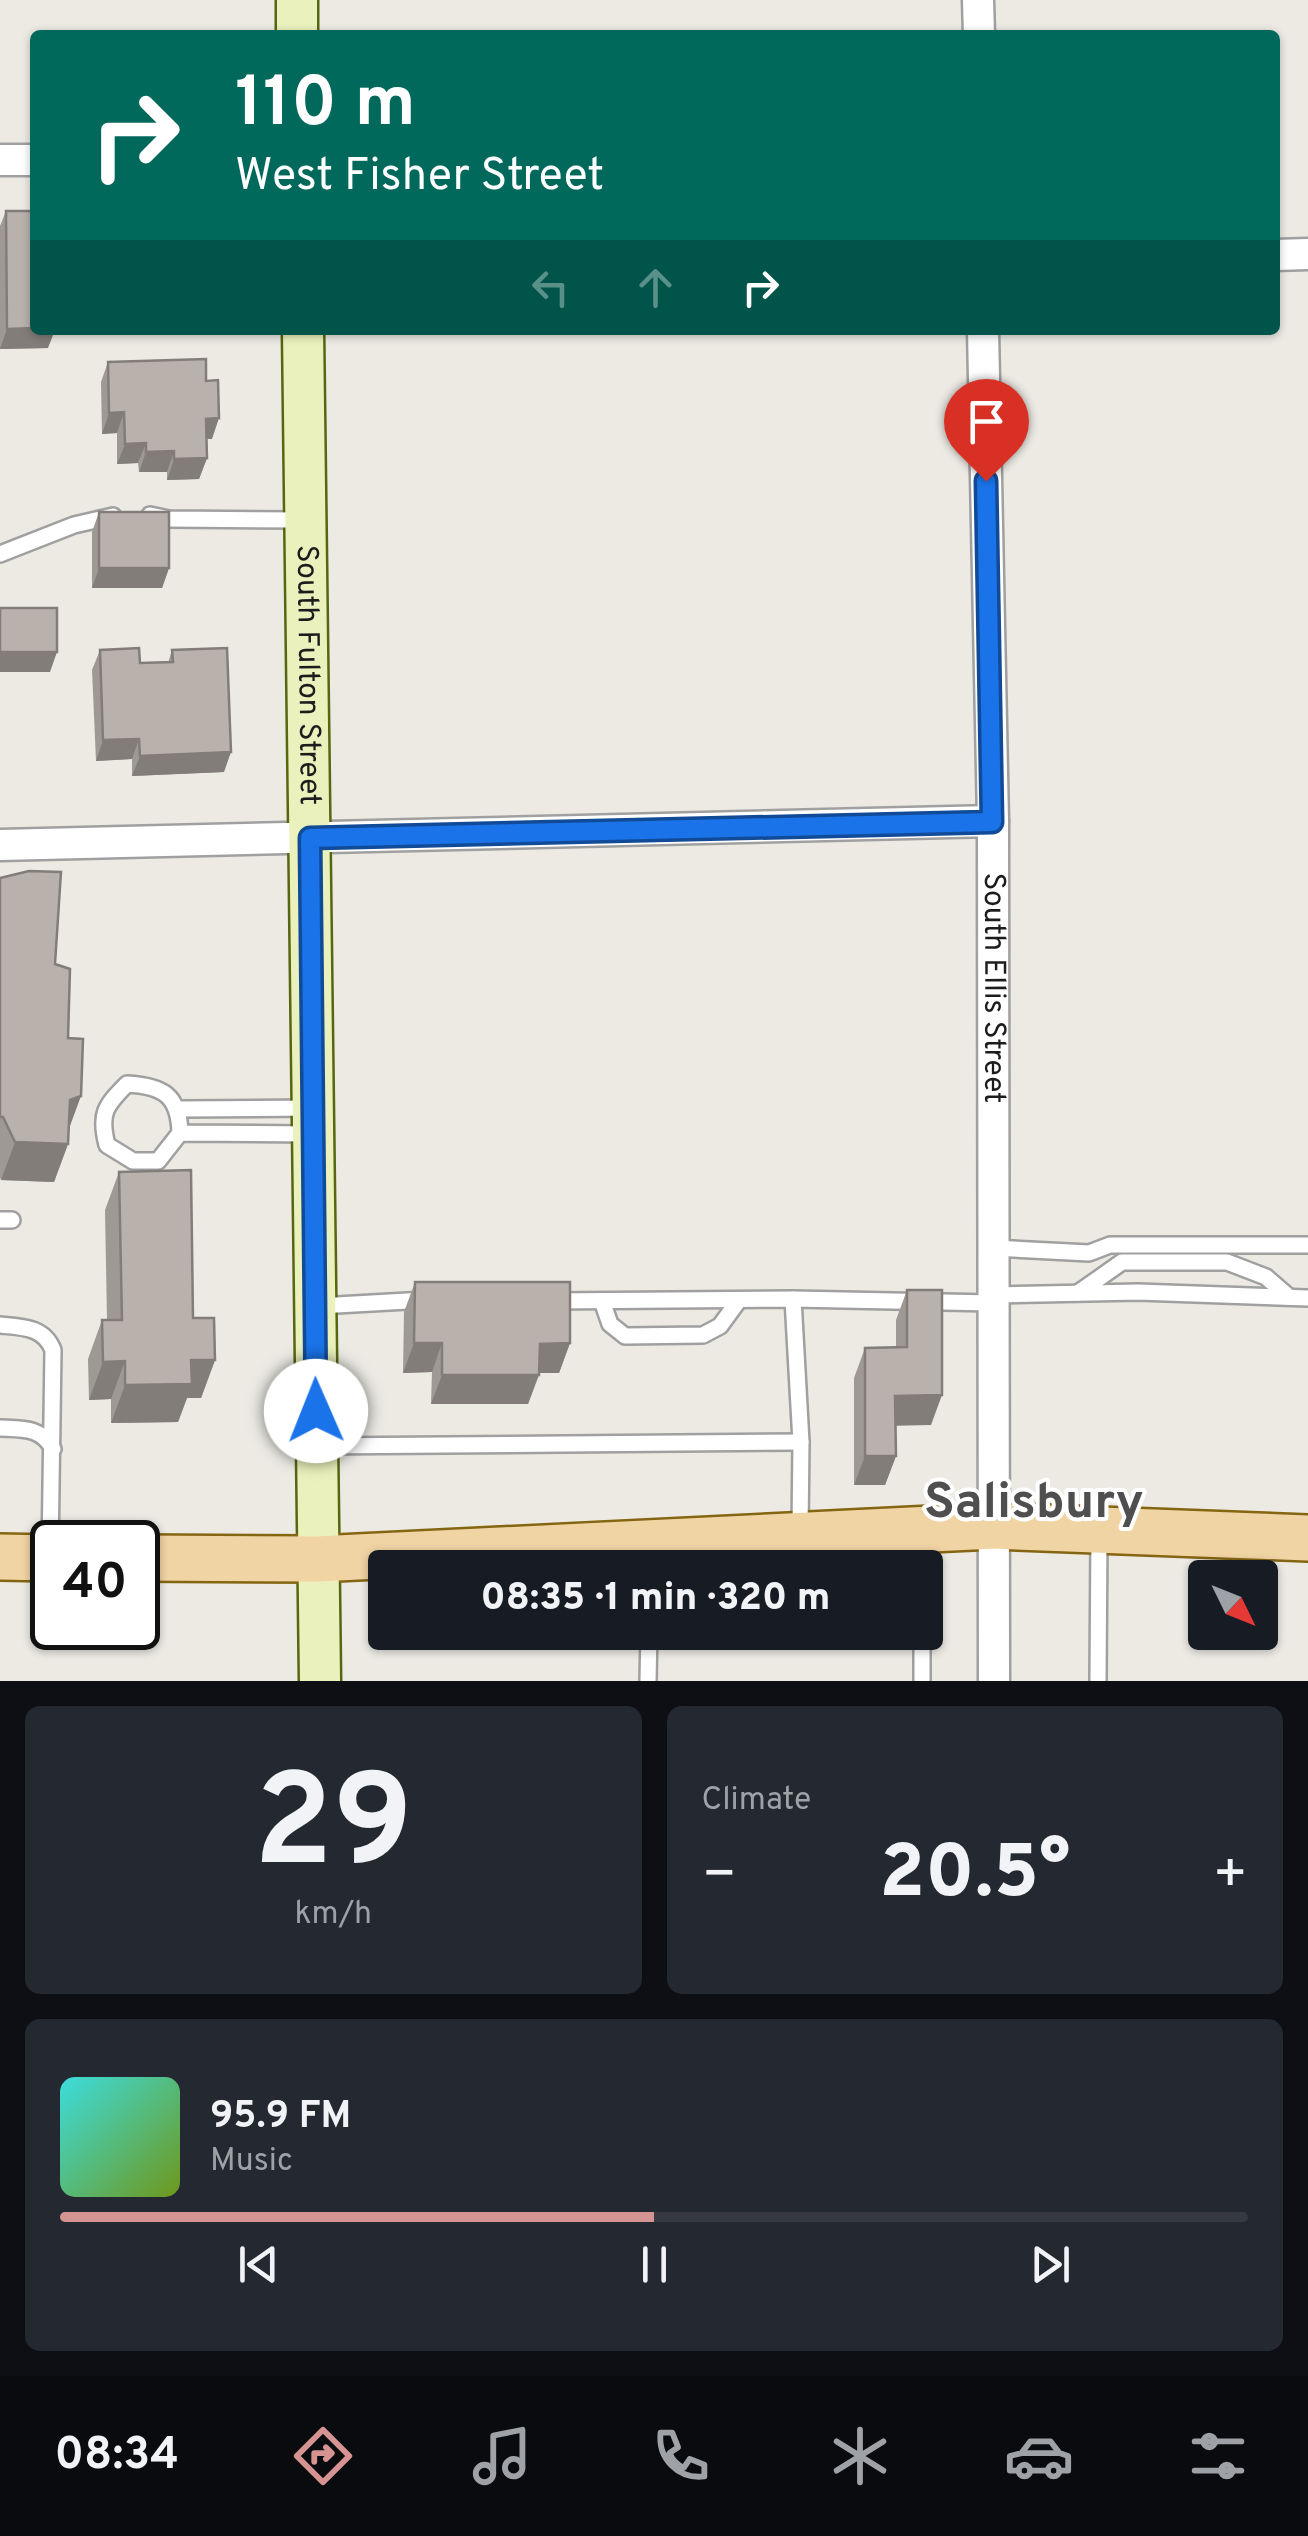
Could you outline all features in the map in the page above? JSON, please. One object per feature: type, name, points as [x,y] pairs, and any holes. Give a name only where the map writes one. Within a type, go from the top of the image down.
[{"type":"main road","points":[[160,1558],[650,1549],[800,1535],[993,1526],[1308,1538]]},
{"type":"main road","points":[[0,1558],[30,1558]]},
{"type":"street","points":[[297,0],[298,30]]},
{"type":"street","points":[[978,0],[979,30]]},
{"type":"street","points":[[0,160],[30,160]]},
{"type":"street","points":[[1280,255],[1308,254]]},
{"type":"street","name":"South Fulton Street","points":[[303,335],[320,1681]]},
{"type":"street","name":"South Ellis Street","points":[[983,335],[992,822],[994,1681]]},
{"type":"street","points":[[0,846],[992,822]]},
{"type":"lane","points":[[0,554],[74,525],[130,512],[170,519],[306,520]]},
{"type":"lane","points":[[127,1084],[150,1085],[167,1094],[180,1109],[180,1132],[158,1161],[133,1161],[108,1145],[102,1122],[110,1101],[127,1084]]},
{"type":"lane","points":[[180,1109],[312,1121]]},
{"type":"lane","points":[[180,1132],[312,1121]]},
{"type":"lane","points":[[993,1248],[1089,1253],[1110,1246],[1308,1246]]},
{"type":"lane","points":[[1077,1293],[1122,1262],[1227,1262],[1266,1277],[1289,1297]]},
{"type":"lane","points":[[1289,1297],[1308,1287]]},
{"type":"lane","points":[[526,1301],[993,1299],[1184,1292],[1308,1298]]},
{"type":"lane","points":[[314,1306],[442,1299]]},
{"type":"lane","points":[[793,1299],[801,1442],[800,1535]]},
{"type":"lane","points":[[602,1302],[610,1324],[625,1336],[704,1335],[720,1326],[739,1300]]},
{"type":"lane","points":[[0,1325],[34,1329],[48,1337],[53,1350],[52,1520]]},
{"type":"lane","points":[[0,1428],[35,1430],[53,1449]]},
{"type":"lane","points":[[318,1446],[801,1442]]},
{"type":"lane","points":[[1098,1681],[1099,1530]]},
{"type":"lane","points":[[648,1681],[649,1650]]},
{"type":"lane","points":[[922,1650],[922,1681]]},
{"type":"building","points":[[6,211],[30,211],[30,328],[7,329]]},
{"type":"building","points":[[206,359],[206,381],[218,380],[219,418],[206,419],[207,458],[174,459],[174,451],[146,452],[146,443],[125,444],[124,412],[109,413],[108,362]]},
{"type":"building","points":[[99,512],[169,512],[169,568],[99,568]]},
{"type":"building","points":[[0,608],[57,608],[57,652],[0,652]]},
{"type":"building","points":[[139,648],[140,663],[173,662],[172,650],[227,648],[231,752],[140,756],[139,739],[103,740],[100,650]]},
{"type":"building","points":[[29,871],[61,872],[55,964],[70,969],[68,1038],[83,1039],[81,1096],[70,1100],[68,1144],[15,1142],[0,1117],[0,878]]},
{"type":"building","points":[[191,1170],[193,1318],[214,1318],[215,1360],[191,1360],[192,1384],[125,1385],[125,1361],[103,1362],[102,1320],[122,1320],[119,1172]]},
{"type":"building","points":[[415,1282],[570,1282],[570,1343],[540,1344],[539,1375],[442,1375],[442,1343],[414,1343]]},
{"type":"building","points":[[907,1290],[942,1290],[942,1395],[895,1396],[896,1456],[865,1456],[865,1348],[907,1347]]},
{"type":"district","name":"Salisbury","points":[[1034,1504]]},
{"type":"route","points":[[316,1411],[310,838],[992,822],[986,481]]}]
